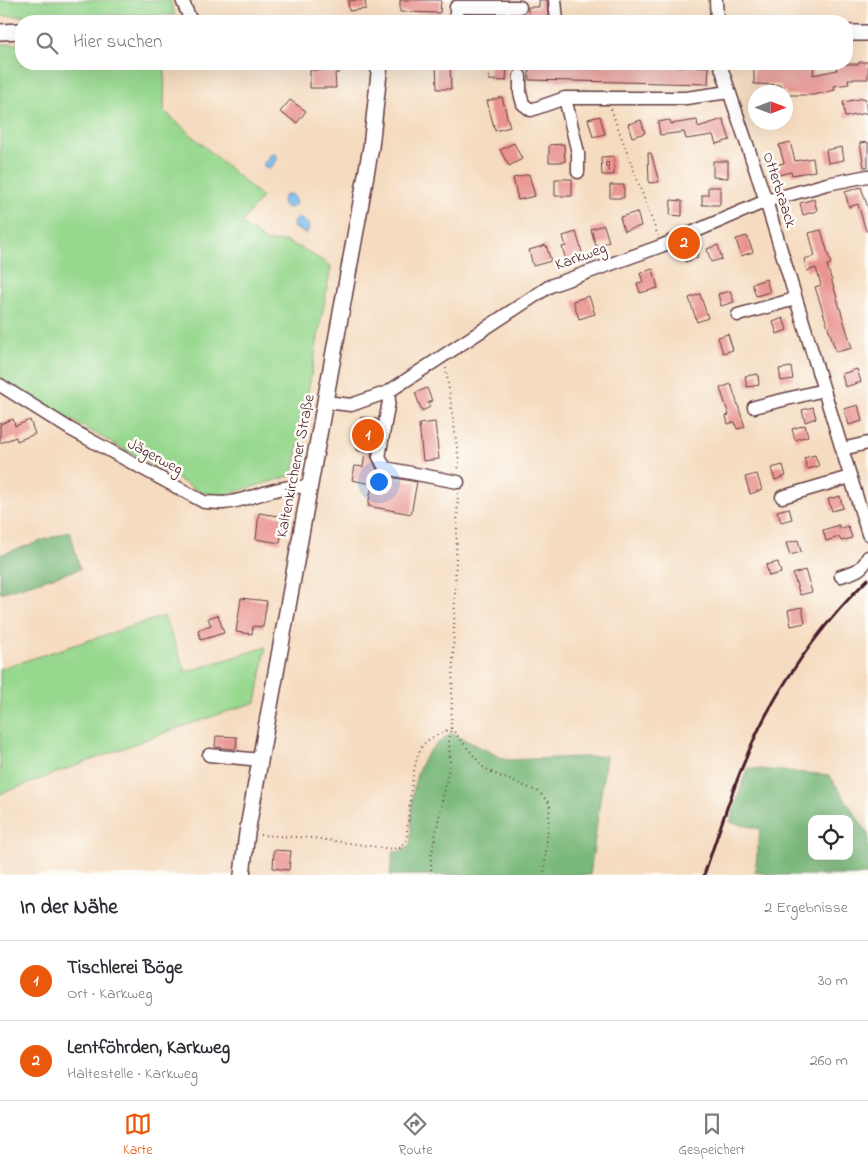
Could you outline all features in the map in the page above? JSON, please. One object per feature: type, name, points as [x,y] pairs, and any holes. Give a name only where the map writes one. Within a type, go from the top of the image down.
[{"type":"main road","points":[[0,32],[15,31]]},
{"type":"main road","points":[[853,33],[868,33]]},
{"type":"main road","points":[[375,70],[378,80]]},
{"type":"main road","name":"Kaltenkirchener Straße","points":[[242,875],[309,488],[371,147],[379,70]]},
{"type":"street","points":[[182,0],[188,15]]},
{"type":"street","points":[[555,0],[556,15]]},
{"type":"street","points":[[716,0],[716,15]]},
{"type":"street","points":[[456,15],[456,7],[467,4],[520,7]]},
{"type":"street","name":"Otterbraack","points":[[722,70],[766,201],[868,534]]},
{"type":"street","points":[[520,76],[520,93],[523,104],[532,110],[565,98],[686,98],[729,92]]},
{"type":"street","points":[[565,98],[578,153],[578,172]]},
{"type":"street","name":"Karkweg","points":[[326,402],[351,405],[388,392],[550,286],[661,246],[766,201],[827,184],[868,176]]},
{"type":"street","points":[[738,315],[795,299]]},
{"type":"street","name":"Jägerweg","points":[[0,385],[70,430],[204,502],[224,503],[285,488],[309,488]]},
{"type":"street","points":[[754,407],[824,390]]},
{"type":"street","points":[[388,392],[389,401],[379,457],[385,468],[458,482]]},
{"type":"street","points":[[842,449],[868,443]]},
{"type":"street","points":[[782,497],[850,476]]},
{"type":"street","points":[[841,576],[857,572],[865,564],[868,557]]},
{"type":"street","points":[[209,754],[261,760]]},
{"type":"path","points":[[607,97],[661,246]]},
{"type":"path","points":[[431,875],[431,857],[450,763],[449,740],[451,728],[459,462],[445,354]]},
{"type":"path","points":[[248,833],[313,838],[392,849],[400,848],[406,840],[412,781],[418,753],[424,743],[451,728]]},
{"type":"path","points":[[451,728],[483,767],[497,775],[539,792],[550,804],[544,875]]},
{"type":"green space","points":[[0,0],[170,0],[175,15],[15,15],[0,16]]},
{"type":"green space","points":[[0,44],[15,44],[15,70],[165,70],[164,111],[262,197],[241,223],[267,242],[285,241],[305,250],[331,266],[293,475],[222,496],[201,492],[60,414],[0,377]]},
{"type":"green space","points":[[70,531],[80,569],[0,593],[0,555]]},
{"type":"green space","points":[[164,616],[186,672],[266,647],[256,702],[169,731],[0,794],[0,669]]},
{"type":"green space","points":[[451,733],[506,760],[606,756],[590,875],[390,875],[393,852],[400,852],[410,846],[412,800],[420,766],[431,750]]},
{"type":"green space","points":[[747,768],[829,775],[868,834],[868,875],[775,875],[755,872],[760,829],[730,822]]},
{"type":"water","points":[[271,154],[275,154],[278,159],[269,170],[264,166],[264,163]]},
{"type":"water","points":[[286,194],[292,194],[296,201],[292,208],[286,208],[282,204],[282,198]]},
{"type":"water","points":[[298,217],[308,224],[309,229],[306,234],[293,227],[294,221]]},
{"type":"building","points":[[365,0],[366,9],[349,11],[348,1]]},
{"type":"building","points":[[400,0],[441,0],[440,13],[400,12]]},
{"type":"building","points":[[539,0],[547,0],[548,15],[528,15],[528,7],[539,7]]},
{"type":"building","points":[[868,62],[868,79],[848,79],[849,84],[834,86],[835,90],[814,95],[793,95],[793,85],[754,84],[754,70],[813,70],[813,75],[837,70],[853,70],[853,64]]},
{"type":"building","points":[[310,70],[339,70],[339,73],[335,73],[336,88],[310,88]]},
{"type":"building","points":[[436,70],[450,70],[451,89],[437,89]]},
{"type":"building","points":[[490,70],[507,70],[506,81],[489,80]]},
{"type":"building","points":[[529,70],[709,70],[708,84],[529,80]]},
{"type":"building","points":[[502,97],[510,127],[495,131],[487,101]]},
{"type":"building","points":[[865,98],[867,113],[845,117],[843,102]]},
{"type":"building","points":[[290,100],[306,111],[297,123],[280,112]]},
{"type":"building","points":[[600,116],[605,134],[593,137],[588,119]]},
{"type":"building","points":[[723,119],[730,140],[716,144],[713,135],[686,139],[684,132],[660,135],[658,122],[670,120],[671,124],[697,120],[698,127]]},
{"type":"building","points":[[641,120],[645,133],[632,137],[628,124]]},
{"type":"building","points":[[790,142],[795,161],[813,158],[815,171],[792,175],[791,172],[774,176],[771,166],[784,163],[779,145]]},
{"type":"building","points":[[868,142],[868,167],[864,167],[860,143]]},
{"type":"building","points":[[514,143],[522,159],[509,166],[500,150]]},
{"type":"building","points":[[564,144],[565,162],[549,162],[549,145]]},
{"type":"building","points":[[842,147],[844,160],[828,163],[826,150]]},
{"type":"building","points":[[648,153],[651,153],[659,182],[649,183]]},
{"type":"building","points":[[614,156],[614,175],[602,175],[601,157]]},
{"type":"building","points":[[713,161],[728,161],[728,178],[713,177]]},
{"type":"building","points":[[529,174],[535,196],[518,200],[513,178]]},
{"type":"building","points":[[555,179],[572,179],[572,196],[555,196]]},
{"type":"building","points":[[610,185],[624,185],[624,198],[610,198]]},
{"type":"building","points":[[708,187],[720,187],[720,205],[702,205],[702,195],[708,195]]},
{"type":"building","points":[[861,187],[868,208],[868,231],[866,231],[858,204],[849,207],[845,192]]},
{"type":"building","points":[[814,199],[817,211],[803,215],[800,203]]},
{"type":"building","points":[[671,200],[682,201],[682,216],[670,215]]},
{"type":"building","points":[[637,212],[641,226],[624,231],[620,217]]},
{"type":"building","points":[[604,225],[609,242],[596,246],[591,229]]},
{"type":"building","points":[[821,230],[831,264],[827,265],[852,348],[836,352],[815,287],[821,285],[816,268],[807,271],[804,259],[815,256],[809,233]]},
{"type":"building","points":[[576,232],[583,255],[566,260],[562,247],[566,246],[563,236]]},
{"type":"building","points":[[747,236],[753,252],[741,256],[736,239]]},
{"type":"building","points":[[546,245],[551,261],[533,266],[529,250]]},
{"type":"building","points":[[718,245],[722,259],[711,262],[707,249]]},
{"type":"building","points":[[696,250],[698,258],[685,262],[683,255]]},
{"type":"building","points":[[653,269],[658,288],[640,293],[637,283],[643,282],[640,273]]},
{"type":"building","points":[[766,279],[770,292],[756,296],[752,284]]},
{"type":"building","points":[[730,291],[734,302],[721,306],[718,294]]},
{"type":"building","points":[[700,294],[708,318],[697,322],[689,298]]},
{"type":"building","points":[[589,296],[595,314],[579,319],[573,301]]},
{"type":"building","points":[[783,318],[787,330],[777,334],[773,322]]},
{"type":"building","points":[[728,334],[733,350],[723,353],[718,337]]},
{"type":"building","points":[[791,367],[793,379],[781,381],[779,369]]},
{"type":"building","points":[[857,369],[861,382],[845,387],[842,374]]},
{"type":"building","points":[[758,374],[759,385],[747,387],[745,376]]},
{"type":"building","points":[[731,384],[745,427],[737,429],[735,422],[728,424],[726,416],[729,415],[720,388]]},
{"type":"building","points":[[427,388],[432,401],[428,403],[430,407],[422,411],[415,393]]},
{"type":"building","points":[[858,405],[862,421],[849,425],[844,409]]},
{"type":"building","points":[[813,407],[816,418],[805,422],[802,410]]},
{"type":"building","points":[[361,417],[377,419],[371,456],[378,472],[383,476],[417,482],[411,514],[368,506],[372,484],[352,480],[355,466],[363,467],[365,452],[356,450]]},
{"type":"building","points":[[13,419],[15,426],[30,420],[35,434],[17,441],[16,437],[0,443],[0,424]]},
{"type":"building","points":[[435,422],[439,459],[423,461],[419,424]]},
{"type":"building","points":[[805,425],[808,436],[795,440],[792,429]]},
{"type":"building","points":[[815,455],[819,466],[807,469],[804,458]]},
{"type":"building","points":[[783,465],[786,476],[775,480],[771,468]]},
{"type":"building","points":[[757,474],[762,490],[750,494],[745,477]]},
{"type":"building","points":[[840,496],[843,508],[832,511],[828,499]]},
{"type":"building","points":[[789,508],[792,519],[781,522],[777,511]]},
{"type":"building","points":[[259,513],[284,517],[280,543],[256,539]]},
{"type":"building","points":[[839,525],[839,529],[848,526],[852,538],[841,541],[839,537],[826,541],[823,530]]},
{"type":"building","points":[[798,540],[801,552],[790,555],[786,543]]},
{"type":"building","points":[[778,562],[781,573],[769,576],[766,565]]},
{"type":"building","points":[[805,570],[812,592],[800,595],[793,574]]},
{"type":"building","points":[[241,598],[267,601],[263,627],[253,626],[252,634],[236,632]]},
{"type":"building","points":[[802,607],[805,623],[791,626],[788,610]]},
{"type":"building","points":[[218,615],[224,633],[201,640],[198,630],[211,625],[208,618]]},
{"type":"building","points":[[216,736],[237,737],[236,749],[215,747]]},
{"type":"building","points":[[274,850],[291,851],[289,870],[273,868]]},
{"type":"railway","points":[[704,875],[740,773],[766,715],[812,643],[868,579]]},
{"type":"place","name":"Lentföhrden, Karkweg","points":[[684,243]]},
{"type":"place","name":"Tischlerei Böge","points":[[368,435]]}]
